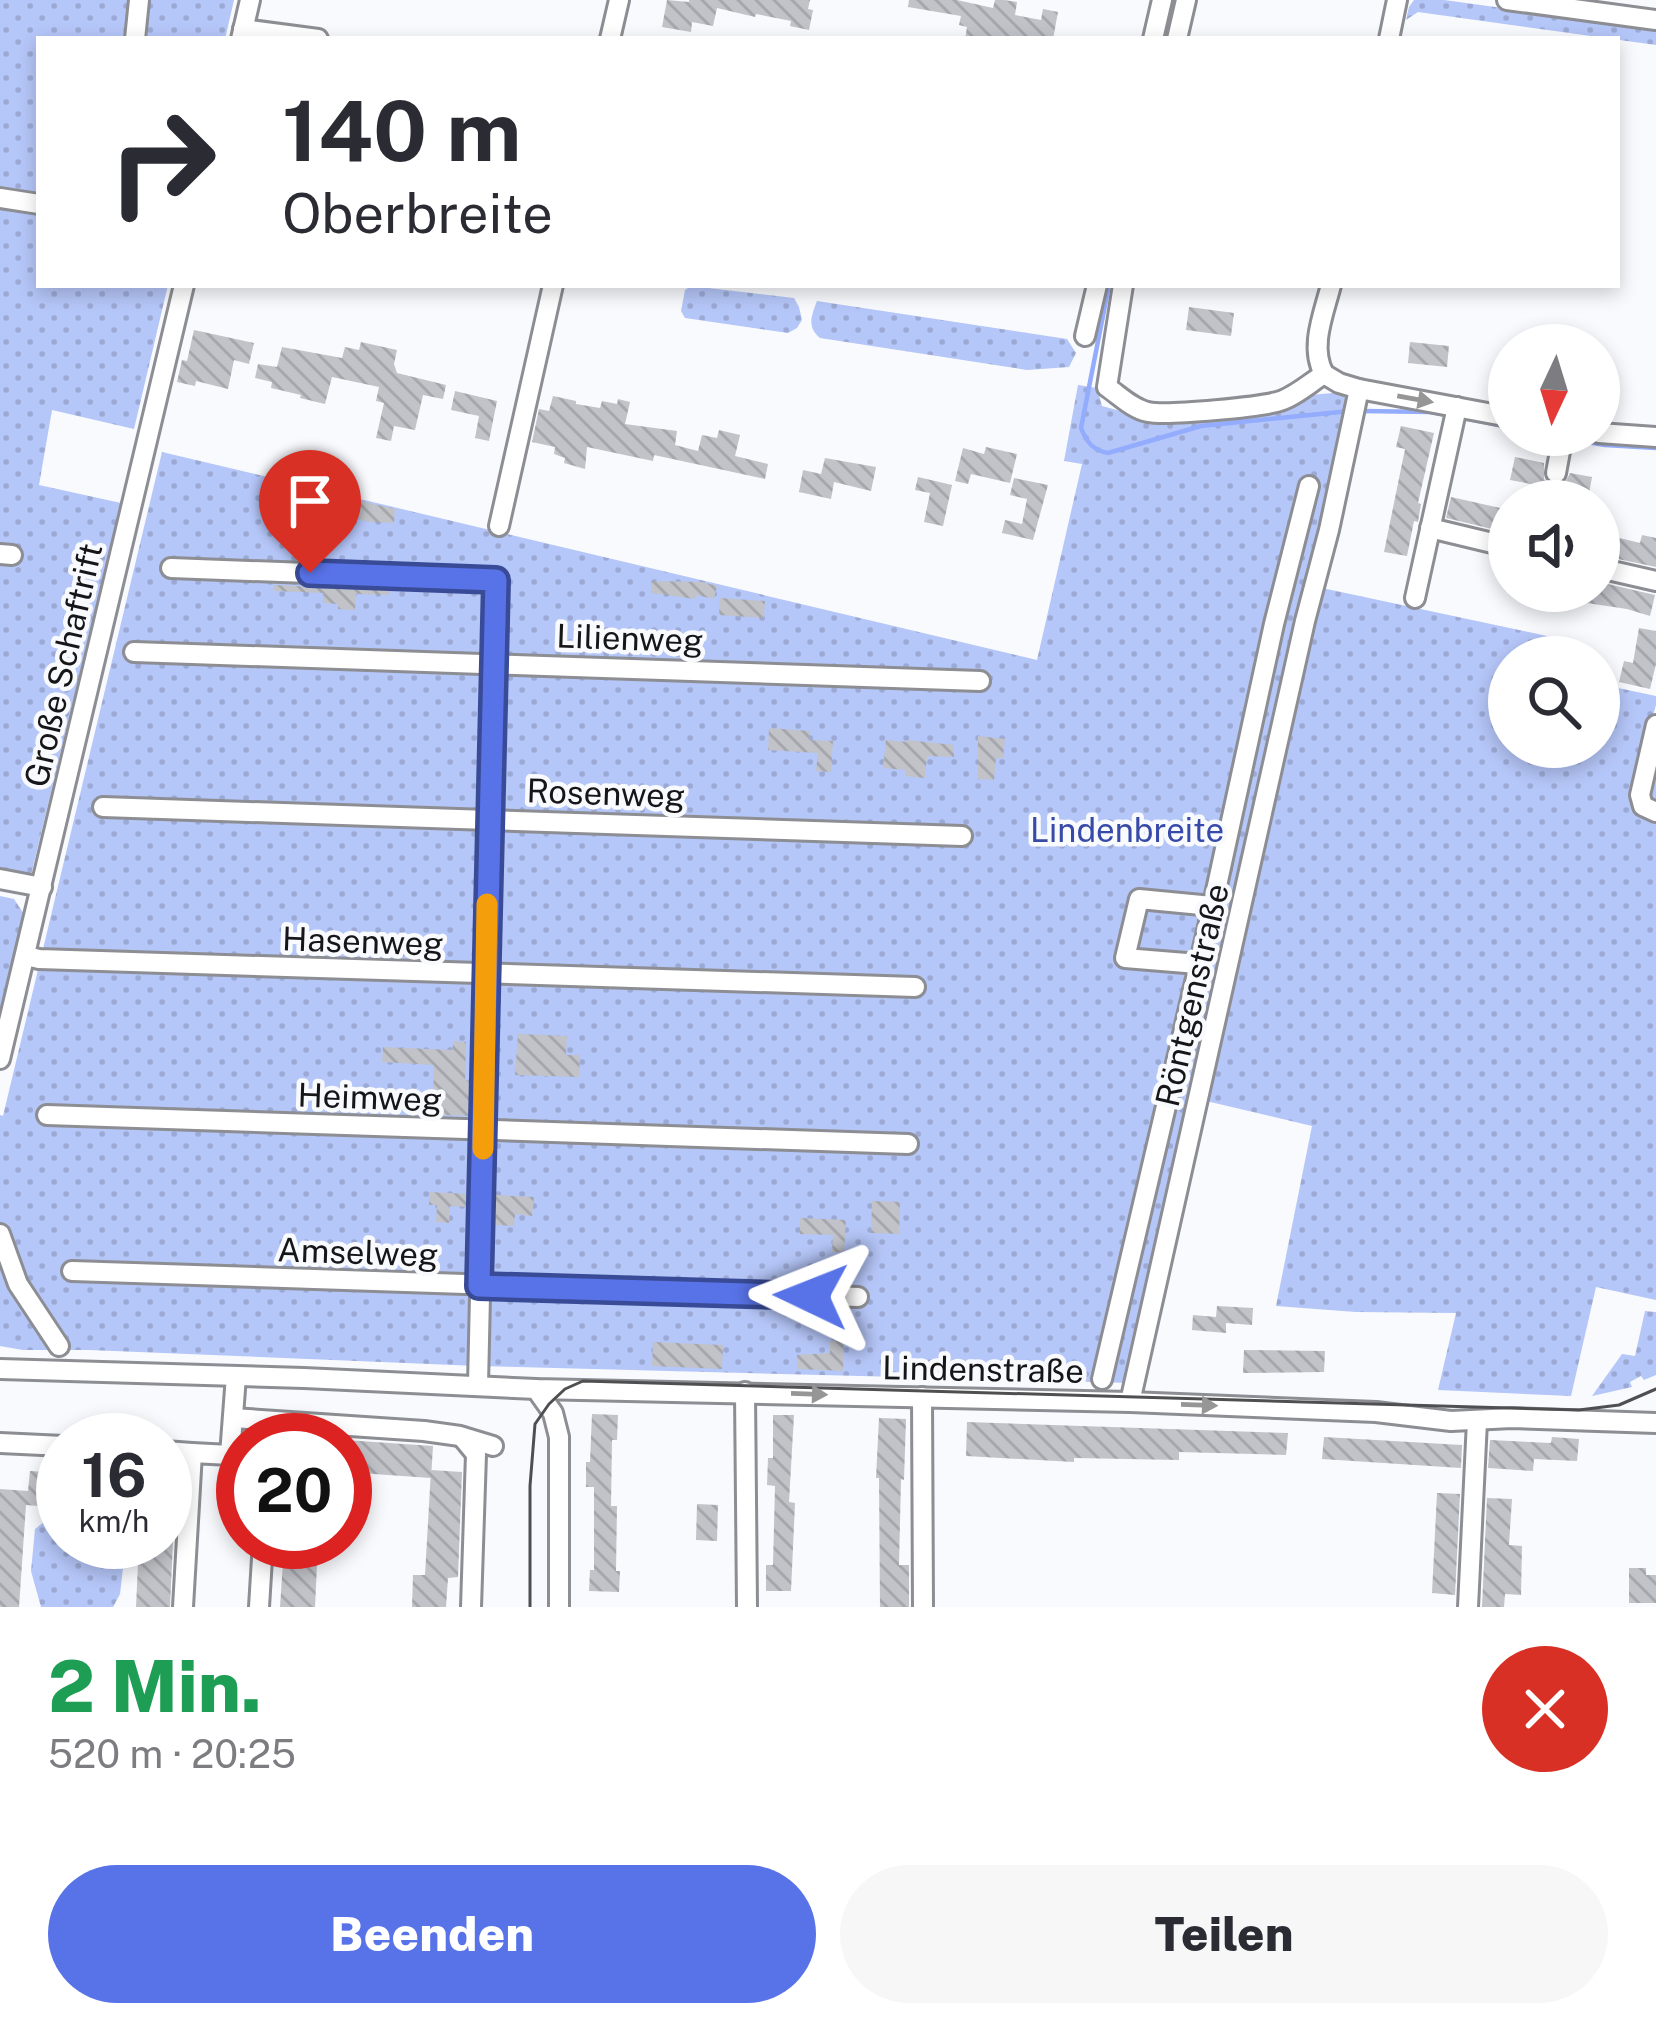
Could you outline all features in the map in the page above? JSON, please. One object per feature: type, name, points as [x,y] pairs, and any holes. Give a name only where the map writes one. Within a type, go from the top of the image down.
[{"type":"street","points":[[134,36],[139,0]]},
{"type":"street","points":[[250,0],[242,34],[272,36]]},
{"type":"street","points":[[611,36],[619,0]]},
{"type":"street","points":[[1155,36],[1162,0]]},
{"type":"street","points":[[1179,36],[1186,0]]},
{"type":"street","points":[[1390,36],[1397,0]]},
{"type":"street","points":[[1507,0],[1656,20]]},
{"type":"street","points":[[0,198],[36,204]]},
{"type":"street","name":"Große Schaftrift","points":[[0,1059],[183,288]]},
{"type":"street","points":[[499,526],[553,288]]},
{"type":"street","points":[[1085,336],[1096,288]]},
{"type":"street","points":[[1124,288],[1107,387],[1133,406],[1168,413],[1270,404],[1324,374]]},
{"type":"street","points":[[1329,288],[1317,346],[1318,364],[1356,403],[1488,415]]},
{"type":"street","name":"Röntgenstraße","points":[[1130,1402],[1356,403]]},
{"type":"street","points":[[1415,598],[1456,412]]},
{"type":"street","points":[[1620,434],[1656,437]]},
{"type":"street","points":[[1556,473],[1559,456]]},
{"type":"street","points":[[1102,1379],[1309,486]]},
{"type":"street","points":[[1430,528],[1488,542]]},
{"type":"street","points":[[171,568],[496,580],[478,1385]]},
{"type":"street","points":[[1620,573],[1656,581]]},
{"type":"street","name":"Lilienweg","points":[[134,652],[980,682]]},
{"type":"street","points":[[1656,725],[1652,770],[1640,801],[1648,811],[1656,812]]},
{"type":"street","name":"Rosenweg","points":[[104,807],[962,836]]},
{"type":"street","points":[[0,879],[42,887]]},
{"type":"street","points":[[1198,964],[1125,958],[1139,899],[1212,906]]},
{"type":"street","name":"Hasenweg","points":[[26,956],[915,987]]},
{"type":"street","name":"Heimweg","points":[[47,1115],[908,1144]]},
{"type":"street","points":[[0,1234],[18,1284],[59,1346]]},
{"type":"street","name":"Amselweg","points":[[71,1271],[858,1297]]},
{"type":"street","name":"Lindenstraße","points":[[0,1370],[536,1389],[1130,1402],[1376,1412],[1431,1420],[1656,1423]]},
{"type":"street","points":[[232,1413],[236,1376]]},
{"type":"street","points":[[536,1389],[553,1413],[559,1437],[559,1607]]},
{"type":"street","points":[[745,1392],[747,1607]]},
{"type":"street","points":[[922,1397],[923,1607]]},
{"type":"street","points":[[1468,1607],[1477,1421]]},
{"type":"street","points":[[372,1433],[460,1436],[493,1446]]},
{"type":"street","points":[[460,1436],[476,1454],[471,1607]]},
{"type":"street","points":[[0,1443],[36,1445]]},
{"type":"street","points":[[192,1453],[216,1454]]},
{"type":"street","points":[[183,1607],[185,1569]]},
{"type":"street","points":[[259,1607],[261,1569]]},
{"type":"green space","points":[[0,0],[234,0],[226,36],[36,36],[36,288],[167,288],[134,429],[52,410],[39,485],[121,503],[31,875],[0,869]]},
{"type":"green space","points":[[1414,0],[1444,0],[1656,29],[1656,45],[1620,40],[1620,36],[1418,12],[1406,20]]},
{"type":"green space","points":[[708,288],[794,298],[802,320],[788,333],[685,318],[681,311],[685,290]]},
{"type":"green space","points":[[817,301],[1067,339],[1076,353],[1069,367],[1027,370],[820,338],[811,321]]},
{"type":"green space","name":"Lindenbreite","points":[[1078,385],[1097,388],[1102,406],[1161,422],[1271,408],[1311,395],[1343,392],[1350,404],[1130,1383],[478,1366],[0,1346],[0,1115],[162,452],[1037,660],[1082,464],[1064,461]]},
{"type":"green space","points":[[1322,588],[1547,636],[1488,636],[1488,768],[1620,768],[1620,688],[1656,696],[1638,766],[1656,771],[1656,1300],[1596,1287],[1571,1396],[1438,1390],[1456,1313],[1276,1306],[1312,1126],[1202,1100]]},
{"type":"green space","points":[[0,896],[14,899],[24,914],[0,1018]]},
{"type":"green space","points":[[1645,1311],[1656,1312],[1656,1375],[1644,1380],[1641,1376],[1630,1382],[1632,1387],[1592,1396],[1622,1354],[1635,1356]]},
{"type":"green space","points":[[35,1529],[36,1569],[123,1569],[113,1607],[41,1607],[31,1571]]},
{"type":"building","points":[[667,0],[810,0],[808,9],[813,10],[809,30],[790,26],[791,21],[717,8],[713,26],[692,22],[691,32],[662,27]]},
{"type":"building","points":[[909,0],[957,0],[993,8],[995,0],[1004,0],[1017,2],[1015,15],[1041,20],[1043,9],[1058,12],[1054,36],[966,36],[967,27],[959,25],[961,16],[908,7]]},
{"type":"building","points":[[1189,307],[1234,313],[1231,336],[1186,330]]},
{"type":"building","points":[[194,330],[254,343],[249,364],[234,360],[228,389],[177,382]]},
{"type":"building","points":[[361,342],[397,350],[397,373],[446,385],[443,399],[423,395],[415,430],[394,426],[391,441],[376,438],[384,403],[376,401],[379,387],[332,377],[325,404],[271,388],[272,382],[255,378],[258,364],[277,367],[282,347],[342,358],[345,347],[359,350]]},
{"type":"building","points":[[1410,342],[1449,346],[1447,367],[1408,363]]},
{"type":"building","points":[[455,391],[497,401],[489,441],[475,438],[479,416],[451,410]]},
{"type":"building","points":[[553,396],[600,408],[602,401],[630,402],[625,424],[677,431],[675,445],[698,451],[702,435],[717,438],[719,430],[740,435],[735,456],[768,464],[765,479],[654,455],[653,461],[587,447],[585,469],[564,463],[565,458],[554,454],[555,447],[532,442],[539,409],[549,411]]},
{"type":"building","points":[[1401,426],[1434,433],[1407,556],[1384,552],[1405,449],[1396,447]]},
{"type":"building","points":[[986,447],[1017,454],[1010,483],[971,474],[968,484],[955,481],[963,448],[984,454]]},
{"type":"building","points":[[1515,457],[1544,463],[1545,480],[1510,480]]},
{"type":"building","points":[[825,458],[876,467],[871,491],[834,482],[831,499],[799,492],[803,470],[821,474]]},
{"type":"building","points":[[1570,473],[1591,480],[1566,480]]},
{"type":"building","points":[[918,477],[952,485],[943,526],[924,522],[930,493],[915,490]]},
{"type":"building","points":[[1014,478],[1048,485],[1033,540],[1002,533],[1005,520],[1022,524],[1027,499],[1010,495]]},
{"type":"building","points":[[344,497],[395,509],[394,523],[340,514]]},
{"type":"building","points":[[1451,497],[1488,505],[1488,528],[1446,518]]},
{"type":"building","points":[[1642,535],[1656,538],[1656,567],[1620,559],[1620,538],[1640,543]]},
{"type":"building","points":[[652,581],[717,586],[714,599],[696,595],[695,599],[651,593]]},
{"type":"building","points":[[274,585],[390,590],[390,595],[356,594],[355,610],[338,609],[338,604],[323,603],[323,593],[274,591]]},
{"type":"building","points":[[1620,587],[1655,595],[1650,616],[1620,608]]},
{"type":"building","points":[[720,598],[765,601],[764,618],[719,615]]},
{"type":"building","points":[[1639,628],[1656,631],[1650,689],[1620,682],[1624,661],[1633,663]]},
{"type":"building","points":[[769,728],[810,731],[809,740],[833,741],[831,772],[816,771],[818,753],[768,750]]},
{"type":"building","points":[[978,736],[1005,739],[1003,758],[996,758],[994,780],[978,779]]},
{"type":"building","points":[[886,740],[954,745],[954,757],[927,756],[925,778],[905,776],[906,770],[883,768]]},
{"type":"building","points":[[518,1034],[567,1036],[566,1055],[580,1055],[579,1077],[515,1075]]},
{"type":"building","points":[[454,1041],[466,1042],[471,1116],[415,1114],[415,1107],[433,1106],[434,1065],[382,1062],[383,1047],[452,1050]]},
{"type":"building","points":[[429,1192],[469,1194],[468,1207],[450,1206],[449,1223],[436,1222],[437,1205],[429,1205]]},
{"type":"building","points":[[496,1195],[534,1197],[532,1216],[515,1214],[514,1226],[496,1225]]},
{"type":"building","points":[[872,1201],[900,1202],[899,1234],[871,1233]]},
{"type":"building","points":[[800,1218],[846,1220],[844,1252],[832,1252],[833,1235],[800,1234]]},
{"type":"building","points":[[1217,1306],[1253,1308],[1252,1325],[1226,1323],[1226,1333],[1192,1330],[1193,1315],[1216,1317]]},
{"type":"building","points":[[830,1341],[844,1341],[843,1371],[797,1369],[797,1355],[830,1353]]},
{"type":"building","points":[[653,1342],[723,1345],[722,1369],[652,1366]]},
{"type":"building","points":[[1244,1350],[1325,1351],[1324,1372],[1243,1373]]},
{"type":"building","points":[[592,1414],[618,1415],[617,1440],[612,1440],[611,1506],[617,1506],[619,1592],[589,1591],[590,1570],[594,1570],[594,1487],[586,1487],[586,1462],[590,1462]]},
{"type":"building","points":[[773,1415],[794,1415],[791,1591],[766,1591],[766,1565],[773,1565],[775,1486],[767,1485],[768,1458],[773,1458]]},
{"type":"building","points":[[879,1418],[906,1419],[899,1565],[909,1565],[909,1607],[880,1607]]},
{"type":"building","points":[[967,1422],[1288,1433],[1286,1455],[1179,1452],[1179,1460],[1074,1458],[1074,1462],[966,1456]]},
{"type":"building","points":[[1324,1437],[1462,1445],[1461,1468],[1322,1459]]},
{"type":"building","points":[[1552,1437],[1579,1439],[1577,1461],[1534,1459],[1533,1471],[1488,1468],[1490,1440],[1551,1443]]},
{"type":"building","points":[[372,1442],[433,1446],[431,1478],[372,1474]]},
{"type":"building","points":[[431,1470],[462,1472],[458,1577],[448,1578],[446,1607],[412,1607],[413,1575],[425,1575]]},
{"type":"building","points":[[30,1471],[36,1471],[36,1506],[26,1505],[19,1607],[0,1607],[0,1489],[28,1491]]},
{"type":"building","points":[[1437,1493],[1460,1494],[1455,1595],[1432,1593]]},
{"type":"building","points":[[1487,1498],[1512,1499],[1509,1545],[1522,1546],[1521,1595],[1505,1594],[1504,1607],[1482,1607]]},
{"type":"building","points":[[697,1504],[718,1505],[717,1541],[696,1540]]},
{"type":"building","points":[[1629,1568],[1646,1568],[1646,1575],[1656,1575],[1656,1603],[1629,1603]]},
{"type":"building","points":[[138,1569],[172,1569],[170,1607],[136,1607]]},
{"type":"building","points":[[283,1569],[317,1569],[315,1607],[280,1607]]},
{"type":"waterway","points":[[1164,36],[1172,0]]},
{"type":"waterway","points":[[1108,288],[1081,428],[1098,450],[1108,453],[1201,426],[1350,411]]},
{"type":"waterway","points":[[1362,411],[1452,416]]},
{"type":"waterway","points":[[1463,418],[1488,423]]},
{"type":"waterway","points":[[1620,446],[1656,448]]},
{"type":"tram line","points":[[530,1607],[535,1424],[565,1389],[583,1381],[1579,1410],[1619,1405],[1656,1389]]},
{"type":"slow traffic","points":[[483,1149],[487,904]]},
{"type":"route","points":[[310,573],[496,580],[479,1286],[811,1296]]}]
